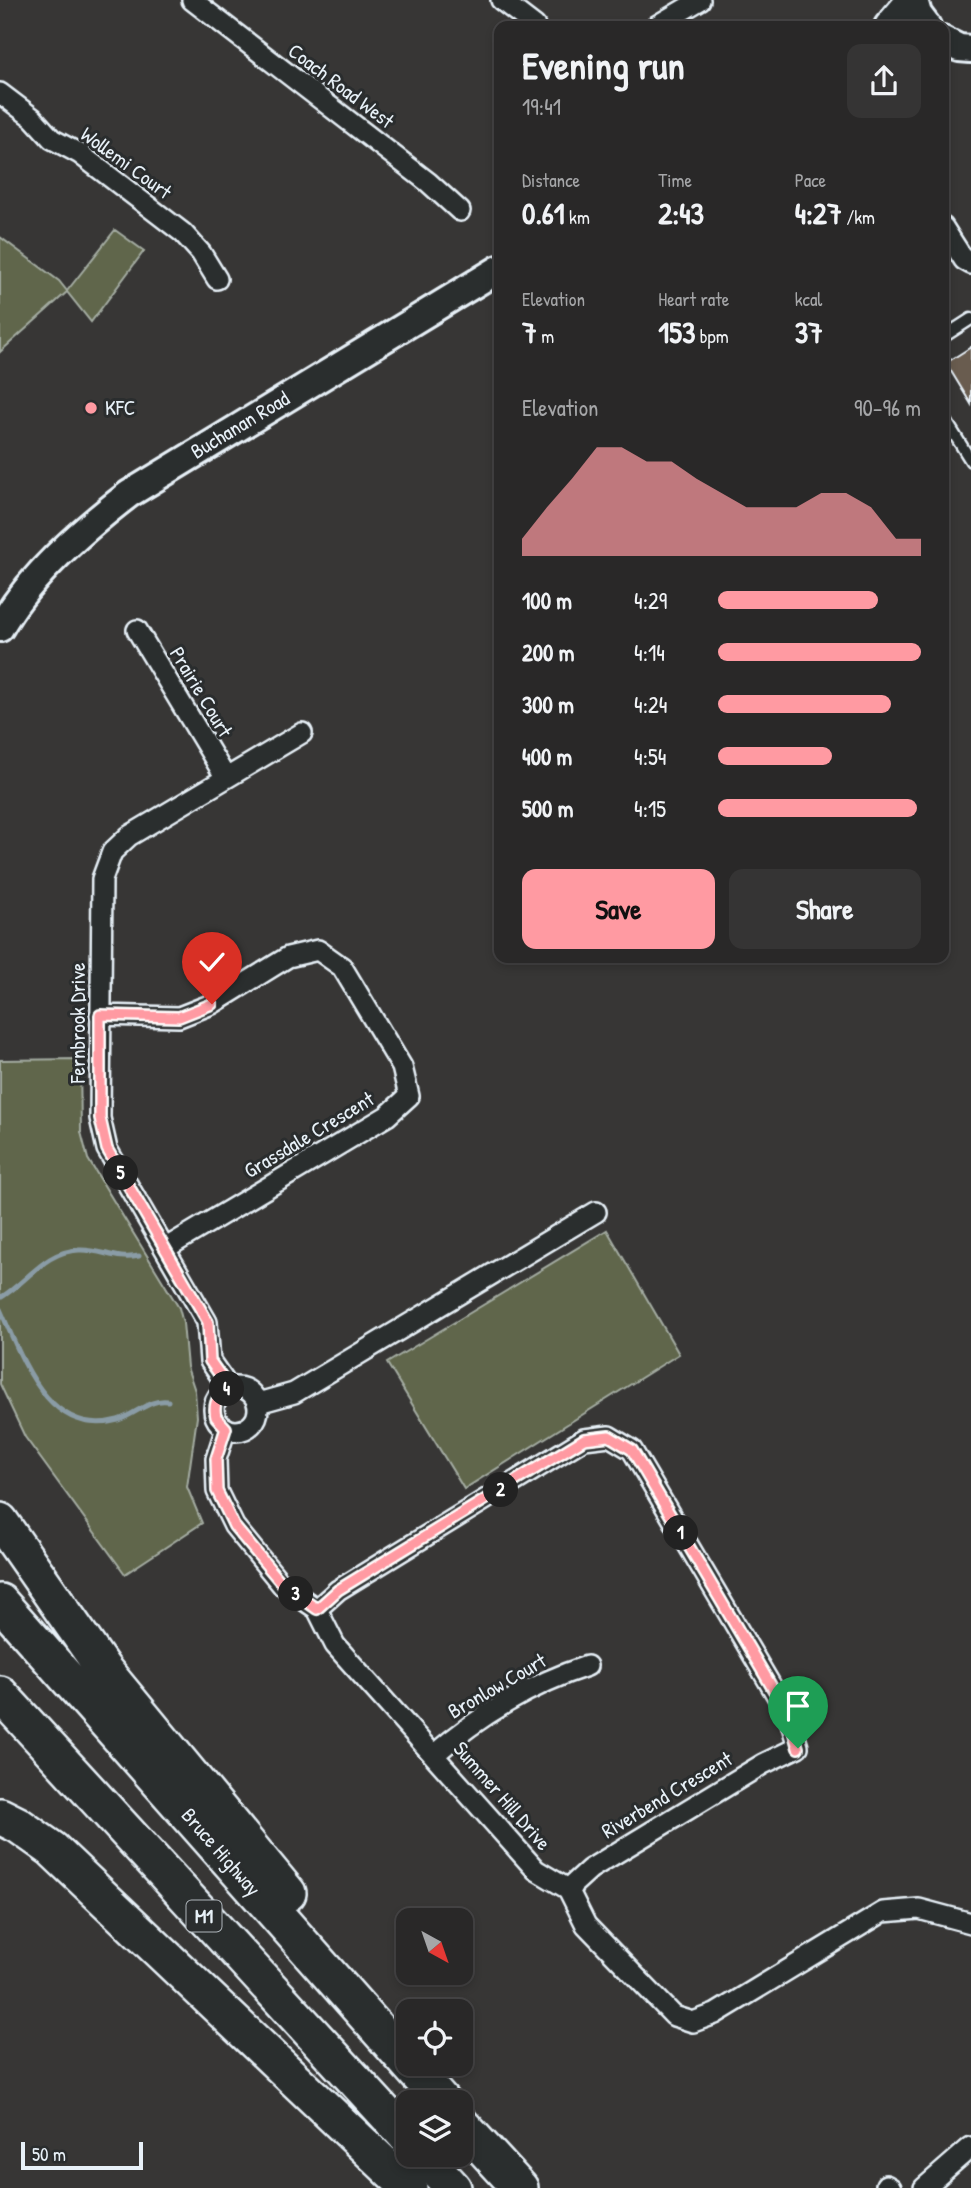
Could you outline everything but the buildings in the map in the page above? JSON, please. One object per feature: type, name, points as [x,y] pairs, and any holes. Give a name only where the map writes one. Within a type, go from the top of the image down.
[{"type":"highway","points":[[0,1521],[104,1670],[339,1955],[361,2010]]},
{"type":"highway","name":"Bruce Highway","points":[[0,1602],[431,2090]]},
{"type":"highway","name":"M1","points":[[0,1694],[396,2125]]},
{"type":"highway","points":[[0,1816],[18,1825],[60,1857],[409,2188]]},
{"type":"highway","points":[[473,2137],[520,2188]]},
{"type":"highway","points":[[434,2167],[453,2188]]},
{"type":"main road","points":[[893,21],[912,0],[923,21]]},
{"type":"main road","points":[[949,43],[971,49]]},
{"type":"main road","name":"Buchanan Road","points":[[3,618],[80,534],[129,494],[494,272]]},
{"type":"street","name":"Coach Road West","points":[[192,0],[428,181],[460,211]]},
{"type":"street","points":[[501,0],[528,21]]},
{"type":"street","points":[[664,21],[700,0]]},
{"type":"street","name":"Wollemi Court","points":[[0,93],[33,118],[52,139],[80,154],[183,233],[201,253],[217,279]]},
{"type":"street","points":[[949,236],[964,260],[971,264]]},
{"type":"street","name":"Prairie Court","points":[[137,630],[226,778]]},
{"type":"street","name":"Fernbrook Drive","points":[[229,1388],[210,1361],[208,1322],[107,1149],[100,1118],[102,879],[112,852],[129,836],[302,733]]},
{"type":"street","name":"Grassdale Crescent","points":[[100,1015],[179,1017],[212,1004],[288,957],[318,950],[342,967],[402,1067],[409,1096],[387,1116],[166,1248]]},
{"type":"street","points":[[258,1404],[295,1393],[596,1212]]},
{"type":"street","points":[[236,1387],[253,1394],[258,1404],[255,1420],[250,1426],[235,1430],[220,1423],[214,1410],[218,1396],[229,1388],[236,1387]]},
{"type":"street","name":"Summer Hill Drive","points":[[226,1428],[216,1459],[217,1491],[234,1526],[284,1586],[317,1609],[335,1645],[536,1870],[568,1889]]},
{"type":"street","name":"Riverbend Crescent","points":[[317,1609],[338,1590],[584,1439],[609,1436],[632,1450],[789,1716],[798,1748],[763,1764],[590,1869],[568,1889]]},
{"type":"street","name":"Bronlow Court","points":[[435,1754],[461,1730],[555,1676],[587,1666]]},
{"type":"street","points":[[568,1889],[586,1925],[674,2016],[693,2022],[715,2014],[883,1912],[919,1909],[971,1923]]},
{"type":"street","points":[[924,2188],[971,2147]]},
{"type":"lane","points":[[949,333],[971,319]]},
{"type":"lane","points":[[949,426],[971,461]]},
{"type":"green space","points":[[115,230],[144,251],[91,322],[67,292],[0,352],[0,237],[59,281],[67,291]]},
{"type":"green space","points":[[80,1059],[81,1132],[88,1159],[179,1308],[187,1367],[195,1391],[197,1417],[187,1487],[202,1523],[125,1574],[25,1437],[0,1384],[0,1060]]},
{"type":"green space","points":[[607,1230],[679,1354],[464,1489],[387,1363]]},
{"type":"waterway","points":[[0,1298],[46,1261],[67,1252],[87,1250],[123,1257],[139,1256]]},
{"type":"waterway","points":[[0,1309],[18,1350],[41,1390],[56,1406],[73,1418],[94,1423],[118,1420],[149,1404],[168,1401]]},
{"type":"place","name":"KFC","points":[[91,408]]},
{"type":"route","points":[[212,1004],[179,1017],[100,1015],[100,1118],[107,1149],[208,1322],[210,1361],[229,1388],[218,1396],[214,1410],[220,1423],[226,1428],[216,1459],[217,1491],[234,1526],[284,1586],[317,1609],[338,1590],[584,1439],[609,1436],[632,1450],[789,1716],[798,1748]]}]
